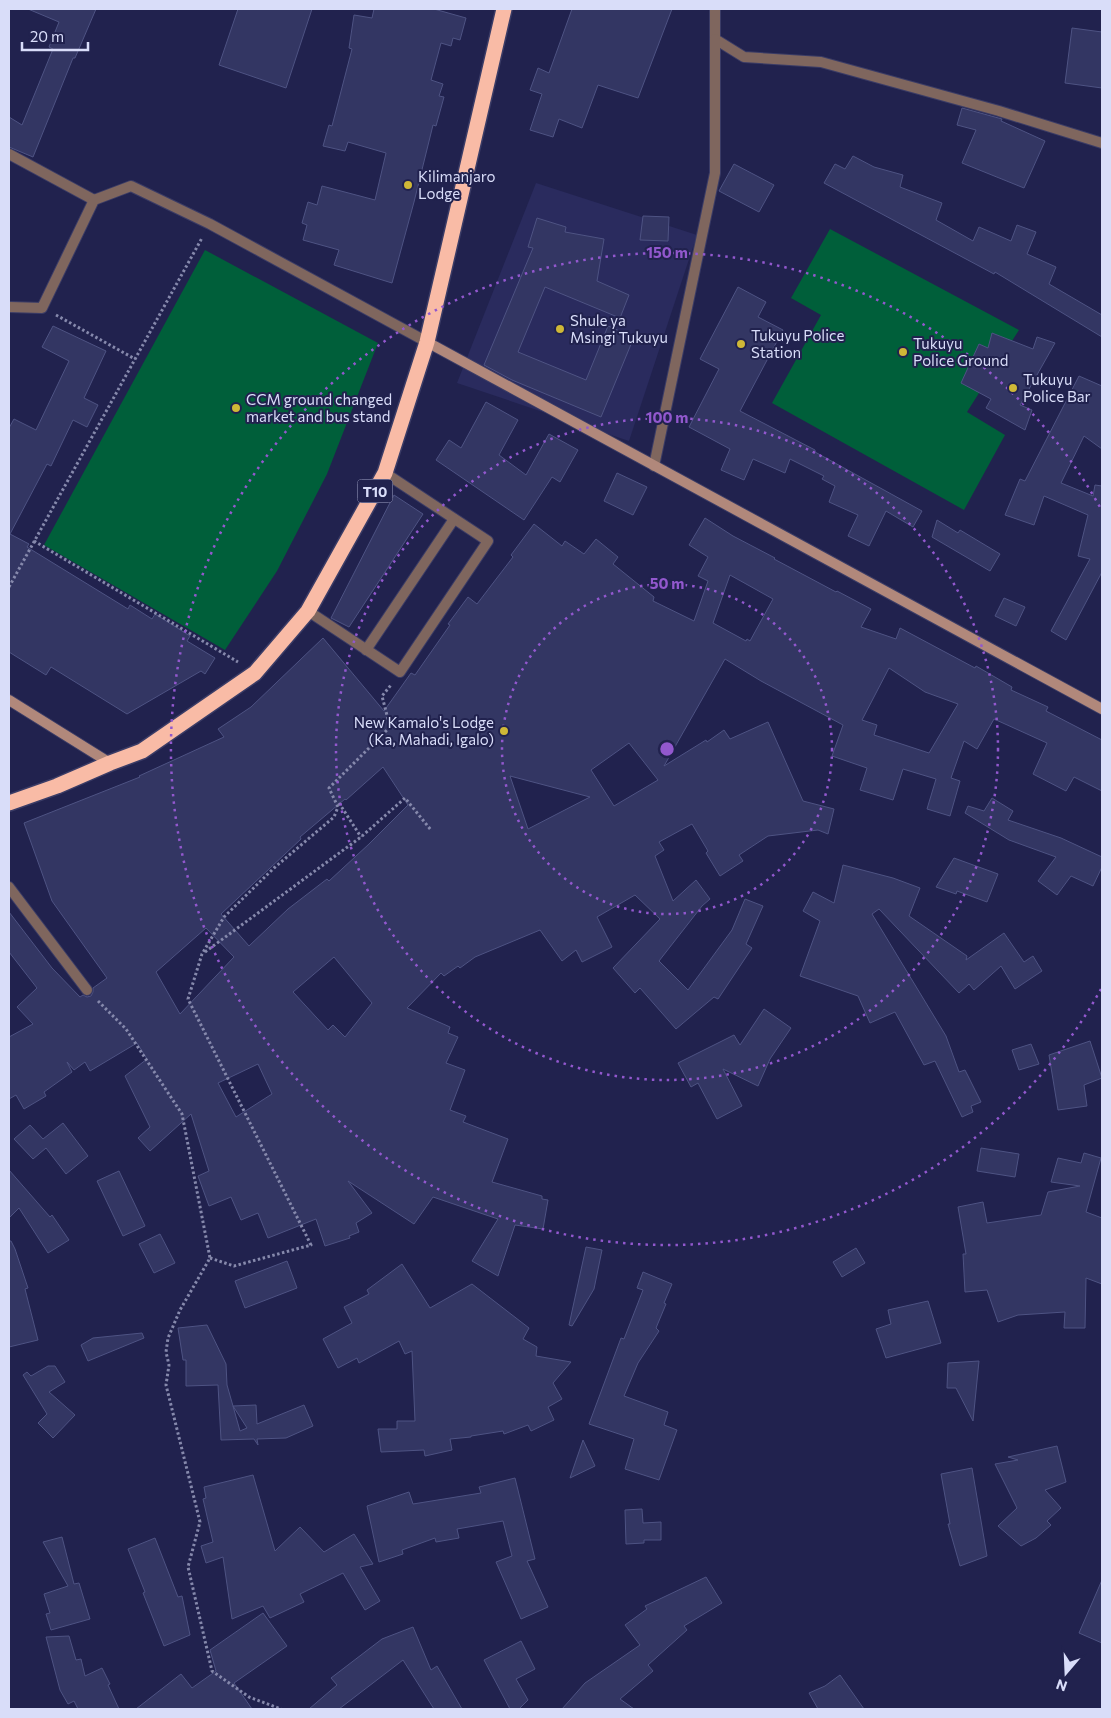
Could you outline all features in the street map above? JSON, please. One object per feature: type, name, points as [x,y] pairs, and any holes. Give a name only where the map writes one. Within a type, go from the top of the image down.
[{"type":"highway","name":"T10","points":[[9,803],[57,786],[110,762],[142,751],[255,673],[308,611],[385,473],[427,342],[504,9]]},
{"type":"street","points":[[654,466],[715,173],[715,9]]},
{"type":"street","points":[[715,38],[744,57],[821,62],[999,111],[1102,143]]},
{"type":"street","points":[[9,154],[94,200]]},
{"type":"street","points":[[9,307],[42,308],[94,200],[131,186],[210,224],[1102,709]]},
{"type":"street","points":[[308,611],[400,672],[488,541],[385,473]]},
{"type":"street","points":[[366,650],[454,519]]},
{"type":"street","points":[[9,700],[110,762]]},
{"type":"street","points":[[9,888],[87,990]]},
{"type":"path","points":[[9,587],[210,224]]},
{"type":"path","points":[[42,308],[135,359]]},
{"type":"path","points":[[34,541],[192,633],[255,673]]},
{"type":"path","points":[[329,788],[390,726],[382,696],[400,672]]},
{"type":"path","points":[[329,788],[361,837]]},
{"type":"path","points":[[210,1258],[234,1266],[311,1245],[188,999],[202,954],[224,917],[274,868],[334,817],[338,807],[329,788]]},
{"type":"path","points":[[202,954],[361,837],[405,798],[431,830]]},
{"type":"path","points":[[87,990],[126,1029],[182,1114],[210,1258],[180,1310],[168,1338],[166,1352],[169,1365],[166,1385],[200,1522],[188,1568],[212,1671],[249,1697],[281,1709]]},
{"type":"shaded area","points":[[536,183],[697,235],[629,441],[457,383]]},
{"type":"green space","name":"Tukuyu Police Ground","points":[[830,229],[1019,330],[967,412],[1005,435],[964,510],[772,403],[821,315],[791,298]]},
{"type":"green space","name":"CCM ground changed market and bus stand","points":[[205,250],[378,343],[327,474],[277,571],[225,650],[44,545]]},
{"type":"building","points":[[28,9],[96,9],[75,58],[73,58],[33,157],[9,147],[9,117],[22,125],[53,49],[49,47],[59,22]]},
{"type":"building","points":[[238,9],[312,9],[286,88],[219,65]]},
{"type":"building","points":[[374,9],[434,9],[466,18],[460,40],[453,38],[451,46],[441,43],[431,80],[443,84],[439,96],[444,97],[436,126],[433,125],[392,283],[334,265],[339,250],[303,240],[307,225],[302,223],[308,202],[317,205],[322,186],[375,200],[386,153],[348,142],[345,151],[323,146],[329,125],[332,126],[352,49],[349,48],[354,15],[372,18]]},
{"type":"building","points":[[572,9],[672,9],[638,98],[598,85],[582,128],[559,119],[553,137],[530,130],[542,94],[530,90],[538,68],[549,73]]},
{"type":"building","points":[[1072,28],[1102,32],[1102,88],[1065,83]]},
{"type":"building","points":[[962,108],[1002,119],[1001,121],[1045,141],[1024,188],[962,163],[976,130],[957,125]]},
{"type":"building","points":[[853,156],[874,167],[903,175],[900,187],[942,203],[936,220],[973,241],[979,227],[1011,241],[1017,225],[1036,232],[1027,254],[1056,267],[1049,284],[1102,315],[1102,337],[995,272],[994,274],[824,183],[835,164],[845,169]]},
{"type":"building","points":[[734,164],[774,185],[759,212],[719,191]]},
{"type":"building","points":[[643,216],[669,217],[668,241],[640,240]]},
{"type":"building","points":[[537,218],[566,227],[565,232],[604,239],[597,281],[629,295],[620,318],[545,287],[518,352],[586,380],[608,326],[634,337],[601,417],[512,380],[484,365],[533,248],[528,247]]},
{"type":"building","points":[[738,287],[766,302],[758,317],[783,330],[740,411],[815,450],[815,452],[922,511],[913,527],[886,511],[869,546],[848,536],[858,515],[829,502],[835,486],[822,479],[824,476],[790,459],[785,473],[753,459],[744,480],[721,470],[730,449],[689,427],[719,369],[700,359]]},
{"type":"building","points":[[53,326],[106,351],[84,398],[98,405],[87,427],[73,420],[51,466],[47,464],[10,534],[29,544],[27,547],[128,609],[130,605],[152,619],[155,614],[190,636],[187,641],[215,658],[205,674],[201,671],[127,714],[51,667],[46,675],[9,652],[9,428],[14,419],[36,430],[69,361],[42,347]]},
{"type":"building","points":[[992,333],[1033,349],[1037,337],[1055,343],[1020,405],[1032,410],[1025,430],[986,408],[991,399],[961,383],[979,344],[988,348]]},
{"type":"building","points":[[1079,376],[1102,386],[1102,449],[1084,436],[1061,483],[1093,496],[1095,485],[1102,486],[1102,572],[1066,640],[1051,631],[1090,559],[1078,556],[1088,515],[1044,496],[1034,525],[1005,515],[1020,479],[1025,481]]},
{"type":"building","points":[[486,402],[518,420],[499,455],[526,475],[549,434],[578,450],[560,482],[552,477],[524,520],[436,460],[449,440],[461,448]]},
{"type":"building","points":[[617,473],[647,487],[633,515],[604,501]]},
{"type":"building","points":[[394,495],[423,514],[349,627],[331,618]]},
{"type":"building","points":[[705,518],[774,559],[871,609],[861,627],[896,639],[900,628],[975,668],[976,666],[1012,687],[1011,690],[1048,707],[1046,711],[1102,740],[1102,791],[1074,777],[1066,791],[1033,774],[1047,743],[994,719],[977,749],[964,741],[951,778],[960,781],[950,816],[927,809],[936,779],[903,769],[893,800],[860,790],[867,768],[832,756],[843,725],[761,681],[725,659],[664,766],[706,740],[707,742],[724,730],[730,739],[768,722],[803,801],[834,809],[828,834],[818,830],[768,836],[739,855],[743,861],[720,876],[692,824],[659,842],[664,850],[655,856],[673,901],[696,880],[710,899],[702,906],[659,961],[688,990],[732,930],[745,899],[763,906],[746,944],[752,948],[718,999],[714,997],[676,1029],[640,988],[635,993],[613,968],[660,919],[635,895],[597,917],[612,947],[582,962],[576,950],[562,961],[540,930],[475,957],[460,968],[458,966],[444,976],[441,973],[407,1008],[450,1027],[448,1033],[458,1037],[446,1063],[465,1070],[450,1110],[466,1116],[463,1122],[508,1139],[492,1182],[542,1196],[542,1199],[548,1200],[543,1229],[515,1225],[498,1276],[472,1261],[498,1219],[433,1197],[414,1224],[348,1181],[372,1213],[356,1223],[359,1232],[349,1236],[350,1238],[325,1246],[316,1219],[268,1238],[258,1213],[241,1220],[231,1197],[209,1206],[198,1176],[209,1171],[191,1114],[150,1151],[138,1138],[150,1127],[125,1076],[147,1059],[137,1043],[90,1071],[85,1062],[74,1070],[67,1062],[72,1072],[44,1092],[46,1096],[24,1109],[16,1095],[9,1099],[9,1037],[33,1024],[17,1007],[37,988],[9,952],[9,912],[52,968],[80,997],[83,995],[91,996],[93,988],[107,978],[52,901],[24,823],[140,777],[224,737],[218,729],[251,707],[323,638],[384,711],[411,673],[415,675],[468,597],[477,604],[513,557],[511,555],[534,524],[562,546],[565,541],[584,554],[596,539],[618,557],[613,564],[654,597],[653,601],[694,621],[708,581],[698,576],[708,557],[689,545]],"holes":[[[730,575],[773,599],[750,641],[747,639],[746,641],[713,623]],[[889,668],[925,692],[958,704],[929,753],[874,735],[877,725],[862,720]],[[629,743],[658,780],[614,806],[591,770]],[[383,767],[408,805],[329,881],[327,879],[288,909],[249,946],[221,914],[301,839],[300,837]],[[510,776],[590,797],[528,829]],[[206,928],[234,957],[180,1014],[156,972]],[[334,957],[372,1003],[345,1037],[333,1025],[328,1030],[293,992]],[[258,1064],[272,1094],[236,1117],[218,1083]]]},
{"type":"building","points":[[937,520],[958,533],[960,530],[1000,554],[990,571],[932,537]]},
{"type":"building","points":[[1004,598],[1025,607],[1016,626],[995,616]]},
{"type":"building","points":[[992,798],[1013,811],[1008,820],[1061,838],[1102,857],[1102,867],[1093,886],[1071,876],[1057,895],[1038,881],[1056,857],[1009,840],[965,813],[968,806],[984,811]]},
{"type":"building","points":[[954,858],[998,874],[987,902],[957,891],[956,894],[936,887]]},
{"type":"building","points":[[843,865],[893,878],[920,888],[909,916],[967,956],[966,960],[1004,933],[1024,962],[1033,956],[1042,971],[1015,989],[1001,966],[974,990],[969,984],[959,993],[879,909],[872,914],[946,1036],[959,1072],[965,1070],[981,1102],[971,1106],[973,1112],[962,1117],[935,1061],[924,1065],[895,1012],[870,1023],[858,996],[800,976],[820,921],[803,911],[813,892],[834,903]]},
{"type":"building","points":[[764,1009],[791,1028],[770,1059],[758,1086],[723,1069],[742,1106],[717,1119],[698,1083],[691,1087],[678,1063],[734,1035],[740,1045]]},
{"type":"building","points":[[1090,1041],[1102,1078],[1084,1085],[1087,1106],[1058,1110],[1049,1055]]},
{"type":"building","points":[[1031,1044],[1039,1064],[1019,1070],[1012,1050]]},
{"type":"building","points":[[63,1123],[88,1156],[66,1174],[46,1148],[33,1159],[14,1139],[30,1125],[43,1139]]},
{"type":"building","points":[[981,1148],[1019,1154],[1015,1177],[977,1171]]},
{"type":"building","points":[[1084,1153],[1101,1158],[1086,1212],[1102,1218],[1102,1284],[1086,1278],[1085,1328],[1064,1328],[1065,1312],[1018,1315],[998,1322],[987,1290],[965,1292],[963,1254],[966,1254],[958,1207],[983,1202],[987,1223],[1041,1215],[1048,1192],[1080,1186],[1051,1182],[1058,1158],[1081,1163]]},
{"type":"building","points":[[9,1170],[50,1217],[52,1215],[69,1240],[48,1253],[19,1208],[9,1218]]},
{"type":"building","points":[[119,1171],[145,1226],[123,1236],[97,1181]]},
{"type":"building","points":[[160,1234],[175,1263],[154,1273],[139,1244]]},
{"type":"building","points":[[9,1241],[11,1241],[15,1249],[28,1288],[25,1289],[38,1340],[9,1347]]},
{"type":"building","points":[[586,1247],[602,1250],[594,1289],[572,1326],[569,1325]]},
{"type":"building","points":[[856,1248],[865,1263],[842,1277],[833,1262]]},
{"type":"building","points":[[287,1261],[297,1288],[245,1308],[235,1281]]},
{"type":"building","points":[[402,1264],[430,1308],[472,1284],[529,1328],[523,1339],[537,1347],[536,1356],[571,1362],[553,1383],[562,1399],[548,1407],[554,1420],[531,1431],[528,1425],[504,1434],[503,1431],[450,1439],[452,1450],[425,1456],[424,1450],[381,1452],[378,1429],[397,1429],[397,1421],[415,1421],[412,1351],[405,1354],[399,1341],[359,1363],[357,1358],[338,1368],[323,1339],[352,1323],[344,1307],[369,1294],[367,1290]]},
{"type":"building","points":[[643,1272],[672,1284],[656,1328],[659,1331],[638,1363],[624,1396],[668,1412],[664,1425],[677,1430],[659,1480],[625,1469],[634,1439],[589,1424],[621,1338],[624,1339],[643,1290],[637,1288]]},
{"type":"building","points":[[928,1301],[941,1343],[886,1358],[876,1329],[891,1324],[888,1310]]},
{"type":"building","points":[[207,1325],[226,1364],[227,1385],[233,1406],[256,1405],[257,1424],[304,1405],[313,1426],[286,1438],[257,1439],[258,1445],[254,1439],[221,1440],[218,1385],[186,1386],[186,1360],[183,1360],[178,1328]],"holes":[[[233,1406],[247,1428],[240,1431]]]},
{"type":"building","points":[[142,1333],[144,1338],[88,1361],[81,1345],[93,1338]]},
{"type":"building","points":[[979,1361],[973,1421],[956,1388],[947,1388],[948,1363]]},
{"type":"building","points":[[48,1366],[55,1366],[65,1382],[49,1392],[75,1415],[53,1438],[38,1423],[47,1414],[23,1375],[27,1372],[31,1376]]},
{"type":"building","points":[[583,1440],[595,1466],[570,1478]]},
{"type":"building","points":[[1057,1446],[1066,1482],[1045,1490],[1061,1508],[1047,1521],[1051,1525],[1036,1538],[1021,1546],[998,1526],[1017,1508],[995,1464],[1018,1460],[1008,1457]]},
{"type":"building","points":[[972,1468],[987,1556],[960,1566],[948,1524],[950,1524],[941,1474]]},
{"type":"building","points":[[253,1475],[275,1551],[300,1527],[324,1552],[354,1534],[373,1564],[360,1567],[380,1601],[365,1610],[343,1573],[300,1594],[304,1602],[270,1618],[263,1606],[232,1619],[223,1557],[206,1563],[201,1546],[213,1542],[203,1499],[206,1498],[204,1487]]},
{"type":"building","points":[[515,1478],[535,1559],[527,1561],[548,1607],[521,1619],[496,1562],[512,1556],[503,1521],[457,1529],[459,1538],[436,1542],[435,1538],[402,1550],[403,1554],[379,1562],[367,1506],[409,1492],[413,1504],[481,1493],[479,1487]]},
{"type":"building","points":[[642,1509],[643,1523],[661,1522],[661,1540],[644,1540],[644,1543],[626,1544],[625,1510]]},
{"type":"building","points":[[62,1537],[74,1584],[79,1583],[90,1619],[51,1630],[46,1614],[50,1613],[44,1594],[68,1586],[43,1542]]},
{"type":"building","points":[[155,1538],[178,1597],[182,1596],[190,1635],[164,1646],[128,1549]]},
{"type":"building","points":[[706,1577],[722,1603],[684,1626],[687,1630],[648,1665],[653,1671],[620,1699],[634,1709],[562,1709],[585,1683],[640,1645],[625,1625],[647,1609],[645,1606]]},
{"type":"building","points":[[1102,1580],[1102,1643],[1079,1633]]},
{"type":"building","points":[[263,1613],[287,1646],[234,1683],[252,1709],[136,1709],[181,1674],[192,1688],[216,1671],[210,1650]]},
{"type":"building","points":[[413,1627],[431,1670],[437,1666],[462,1709],[434,1709],[403,1660],[339,1709],[309,1709],[337,1685],[331,1678],[382,1639]]},
{"type":"building","points":[[69,1636],[76,1660],[81,1659],[85,1676],[102,1668],[119,1709],[78,1709],[74,1701],[68,1704],[60,1690],[46,1637]]},
{"type":"building","points":[[521,1641],[535,1669],[516,1679],[528,1700],[519,1709],[510,1709],[484,1660]]},
{"type":"building","points":[[840,1675],[864,1709],[818,1709],[809,1693],[825,1686]]},
{"type":"place","name":"Kilimanjaro Lodge","points":[[408,185]]},
{"type":"place","name":"Shule ya Msingi Tukuyu","points":[[560,329]]},
{"type":"place","name":"Tukuyu Police Station","points":[[741,344]]},
{"type":"place","name":"Tukuyu Police Ground","points":[[903,352]]},
{"type":"place","name":"Tukuyu Police Bar","points":[[1013,388]]},
{"type":"place","name":"CCM ground changed market and bus stand","points":[[236,408]]},
{"type":"place","name":"New Kamalo's Lodge (Ka, Mahadi, Igalo)","points":[[504,731]]}]
